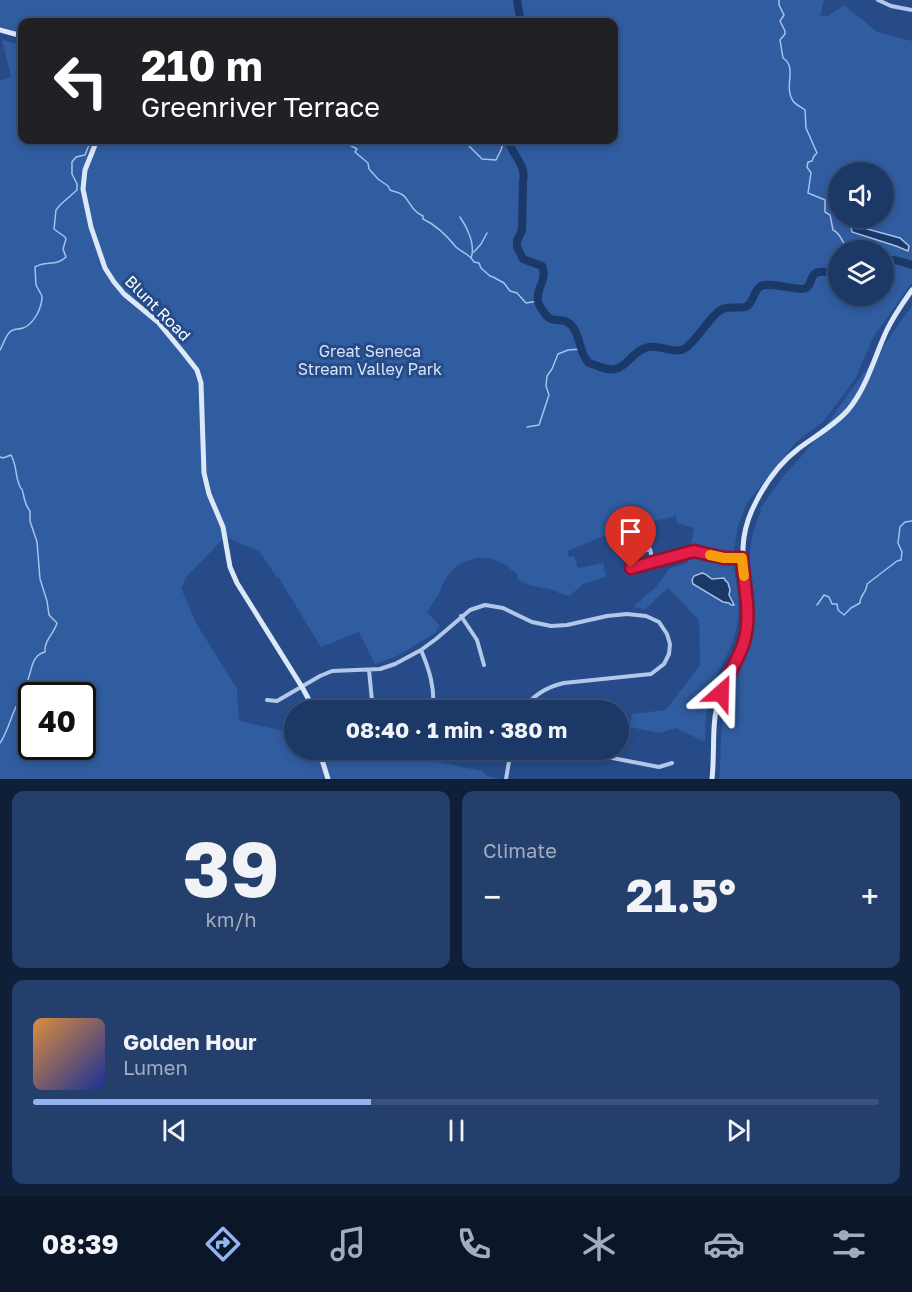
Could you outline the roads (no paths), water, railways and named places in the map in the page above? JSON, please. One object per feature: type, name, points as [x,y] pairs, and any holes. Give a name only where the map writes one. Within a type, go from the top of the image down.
[{"type":"street","points":[[878,0],[891,6],[912,10]]},
{"type":"street","points":[[0,30],[18,35]]},
{"type":"street","name":"Blunt Road","points":[[95,144],[83,176],[83,189],[91,227],[102,260],[114,282],[124,294],[158,322],[200,376],[202,458],[206,484],[223,527],[232,573],[309,700]]},
{"type":"street","points":[[712,779],[718,701],[741,650],[747,627],[742,547],[752,510],[778,467],[834,424],[848,410],[864,385],[886,331],[912,290]]},
{"type":"street","points":[[653,562],[650,549],[627,555],[631,568],[694,551],[724,558],[742,558]]},
{"type":"street","points":[[267,700],[277,701],[332,671],[380,669],[395,664],[421,650],[470,610],[485,605],[503,608],[541,625],[567,625],[627,614],[654,619],[665,629],[670,644],[669,654],[664,664],[651,674],[564,683],[555,685],[532,700]]},
{"type":"street","points":[[461,616],[477,640],[484,665]]},
{"type":"street","points":[[421,650],[434,687],[433,700]]},
{"type":"street","points":[[369,670],[372,700]]},
{"type":"street","points":[[322,760],[328,779]]},
{"type":"street","points":[[506,779],[509,760]]},
{"type":"street","points":[[622,760],[659,767],[672,763]]},
{"type":"waterway","points":[[517,0],[520,18]]},
{"type":"waterway","points":[[779,0],[784,15],[780,21],[785,31],[780,40],[783,58],[790,72],[790,95],[794,102],[805,110],[806,128],[817,153],[812,161],[808,162],[807,167],[811,173],[808,193],[825,200],[825,212],[830,215],[833,230],[842,240]]},
{"type":"waterway","points":[[0,350],[11,331],[27,326],[39,310],[42,296],[36,285],[35,267],[58,262],[66,257],[63,249],[66,239],[54,229],[56,210],[77,190],[72,174],[72,162],[76,157],[85,155],[89,144]]},
{"type":"waterway","points":[[348,144],[357,149],[355,152],[368,163],[369,169],[378,179],[390,190],[403,195],[414,210],[423,216],[423,219],[433,224],[474,262],[479,263],[490,276],[504,283],[510,291],[517,293],[526,303],[538,301]]},
{"type":"waterway","points":[[467,144],[482,159],[496,160],[503,144]]},
{"type":"waterway","points":[[510,144],[524,176],[522,230],[517,247],[523,259],[542,266],[543,281],[538,293],[541,308],[551,319],[564,321],[572,326],[583,355],[589,363],[615,369],[621,367],[642,349],[657,347],[673,351],[681,350],[690,344],[719,311],[725,308],[745,307],[761,286],[802,289],[808,286],[816,273],[828,273]]},
{"type":"waterway","points":[[460,217],[472,242],[471,258]]},
{"type":"waterway","points":[[474,252],[487,233]]},
{"type":"waterway","points":[[894,260],[912,265]]},
{"type":"waterway","points":[[527,427],[539,425],[549,395],[546,386],[547,376],[558,354],[568,350],[582,349]]},
{"type":"waterway","points":[[0,457],[11,455],[14,463],[20,487],[30,511],[30,521],[37,542],[40,579],[49,615],[57,623],[46,644],[45,652],[34,660],[27,683],[21,691],[23,696],[0,743]]},
{"type":"waterway","points":[[817,605],[824,595],[829,597],[832,604],[837,604],[838,610],[844,615],[860,603],[867,584],[901,560],[902,552],[898,543],[900,527],[905,522],[912,521]]},
{"type":"park label","name":"Great Seneca Stream Valley Park","points":[[370,360]]}]
